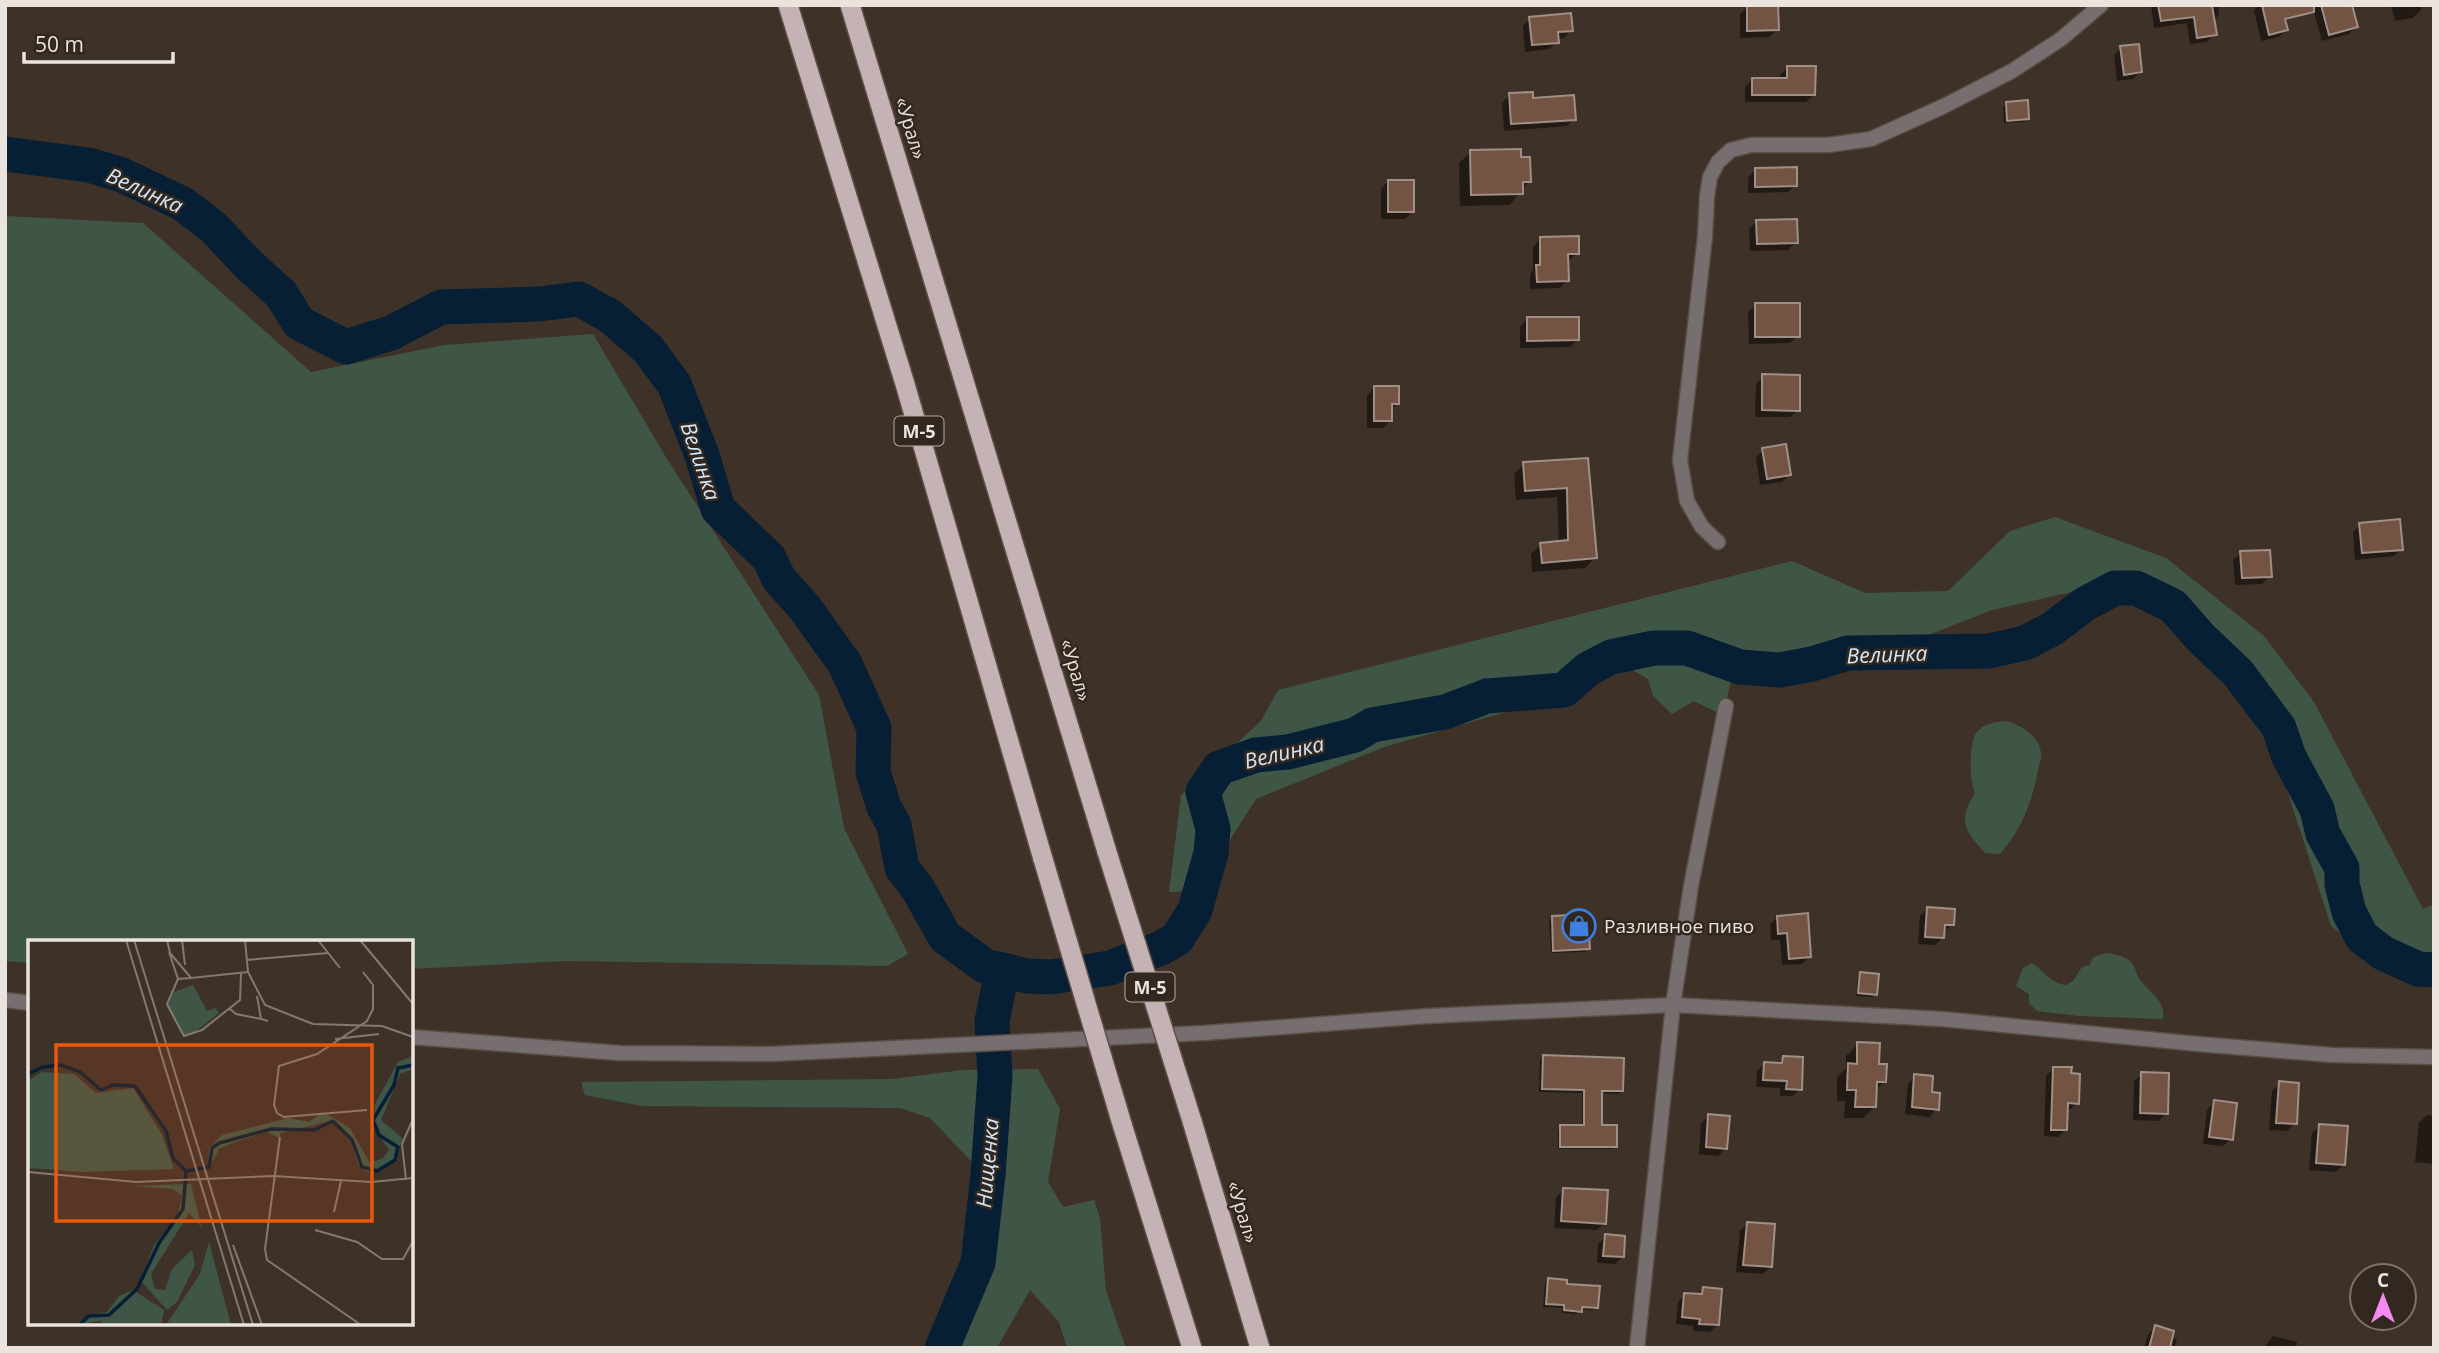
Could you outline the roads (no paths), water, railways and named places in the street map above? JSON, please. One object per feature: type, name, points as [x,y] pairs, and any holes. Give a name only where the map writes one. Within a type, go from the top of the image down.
[{"type":"highway","name":"М-5","points":[[788,5],[905,384],[1043,859],[1192,1348]]},
{"type":"highway","name":"«Урал»","points":[[850,5],[1260,1348]]},
{"type":"street","points":[[1718,542],[1702,527],[1687,501],[1680,460],[1705,236],[1707,195],[1710,177],[1718,162],[1731,150],[1751,145],[1828,145],[1871,139],[2012,71],[2061,39],[2101,5]]},
{"type":"street","points":[[1637,1348],[1673,1005],[1691,886],[1727,706]]},
{"type":"street","points":[[5,1000],[28,1003]]},
{"type":"street","points":[[413,1038],[620,1053],[771,1054],[946,1047],[1240,1031],[1428,1016],[1673,1005],[1942,1019],[2319,1054],[2434,1057]]},
{"type":"waterway","name":"Велинка","points":[[5,154],[89,165],[122,175],[183,204],[213,227],[281,294],[299,323],[346,347],[391,333],[441,307],[539,304],[579,299],[610,316],[648,349],[674,384],[702,455],[718,509],[769,558],[779,579],[805,608],[845,664],[874,728],[873,772],[884,807],[894,825],[902,868],[918,889],[945,937],[985,966],[1027,976],[1051,977],[1110,968],[1177,939],[1195,910],[1211,853],[1213,829],[1203,792],[1219,768],[1256,755],[1288,752],[1355,735],[1372,725],[1445,712],[1487,696],[1564,690],[1588,669],[1611,657],[1654,648],[1687,648],[1740,667],[1780,670],[1848,653],[1989,651],[2025,643],[2052,629],[2085,604],[2115,588],[2136,588],[2173,606],[2201,638],[2238,673],[2279,728],[2289,757],[2317,809],[2323,834],[2342,868],[2342,884],[2349,912],[2362,937],[2383,953],[2418,969],[2434,970]]},
{"type":"waterway","name":"Нищенка","points":[[942,1348],[978,1263],[995,1076],[992,1021],[1002,972]]},
{"type":"place","name":"Разливное пиво","points":[[1579,926]]}]
